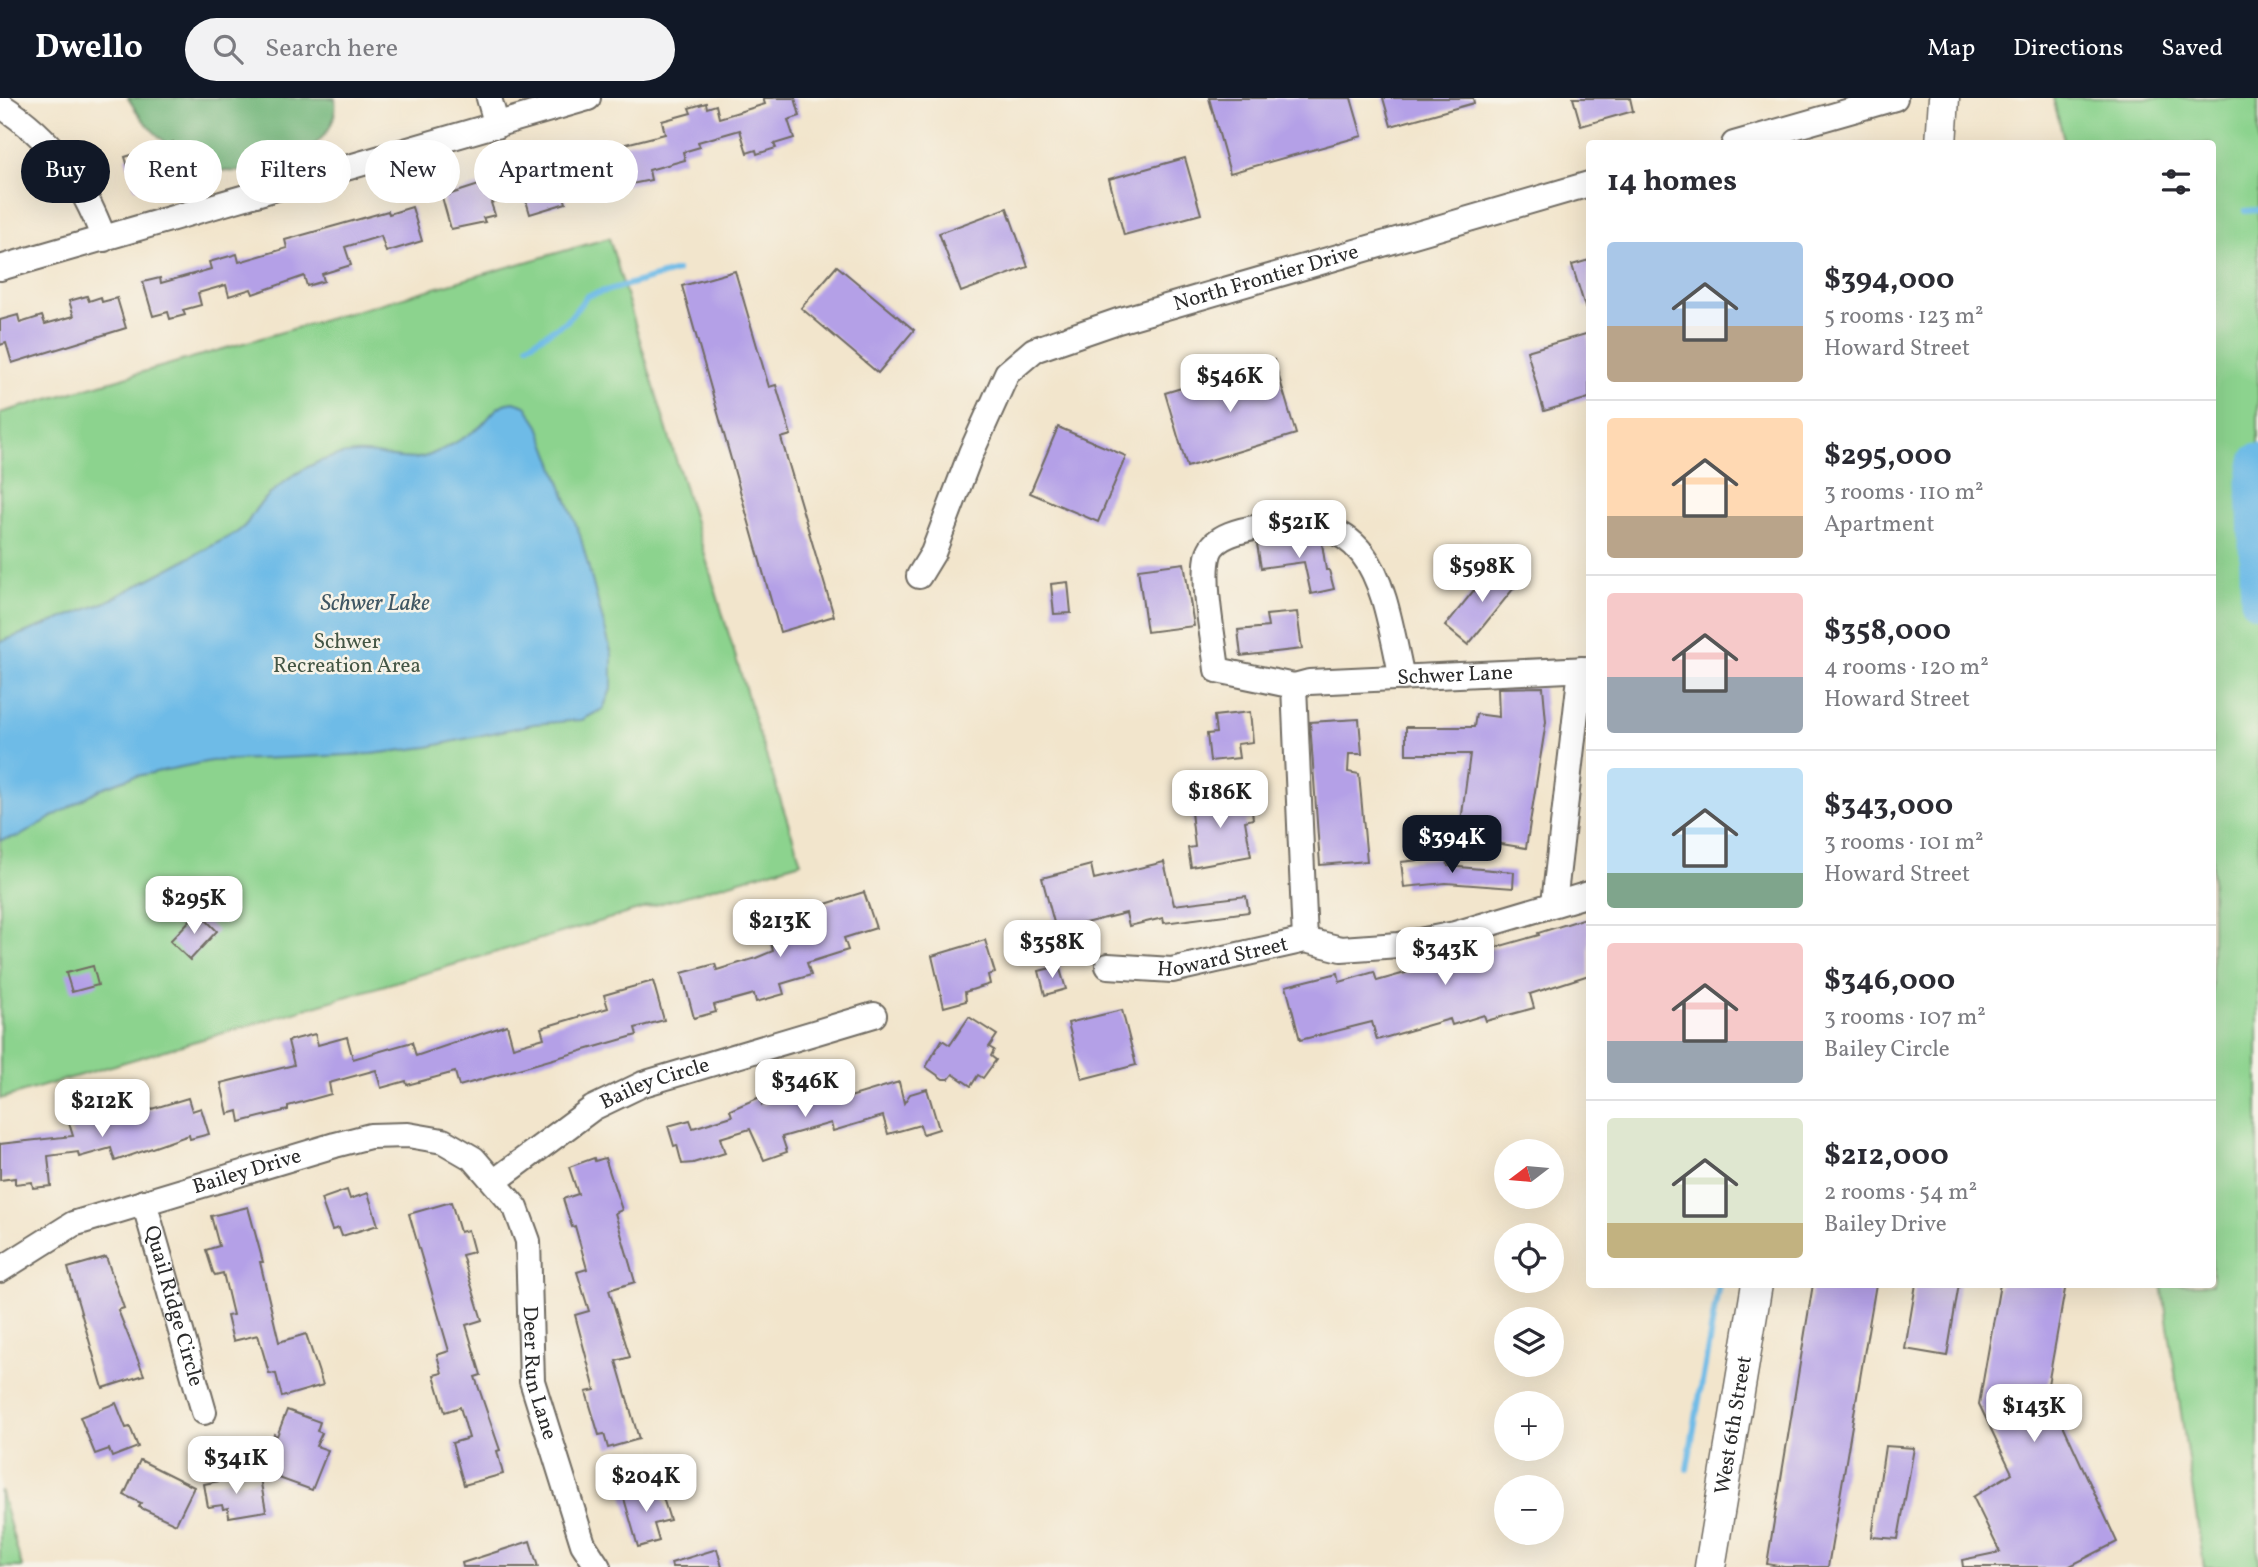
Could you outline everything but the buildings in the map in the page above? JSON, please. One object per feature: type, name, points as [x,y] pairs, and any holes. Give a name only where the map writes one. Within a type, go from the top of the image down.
[{"type":"main road","points":[[1941,140],[1944,98]]},
{"type":"main road","name":"West 6th Street","points":[[1710,1567],[1756,1288]]},
{"type":"street","points":[[489,98],[497,126]]},
{"type":"street","points":[[0,268],[588,98]]},
{"type":"street","points":[[1748,140],[1895,98]]},
{"type":"street","points":[[0,105],[36,131],[67,166],[92,207],[104,239]]},
{"type":"street","name":"North Frontier Drive","points":[[919,576],[933,553],[1007,373],[1034,350],[1118,321],[1586,185]]},
{"type":"street","name":"Schwer Lane","points":[[1294,686],[1217,670],[1208,593],[1209,553],[1220,539],[1283,523],[1314,523],[1339,531],[1355,545],[1374,575],[1386,606],[1402,678],[1585,669]]},
{"type":"street","points":[[1554,903],[1585,669]]},
{"type":"street","points":[[1305,940],[1294,686],[1308,682],[1402,678]]},
{"type":"street","name":"Howard Street","points":[[1108,966],[1172,970],[1305,940],[1341,949],[1399,945],[1455,934],[1586,895]]},
{"type":"street","name":"Bailey Circle","points":[[495,1181],[593,1108],[643,1084],[874,1015]]},
{"type":"street","name":"Bailey Drive","points":[[0,1270],[73,1224],[370,1136],[408,1135],[443,1141],[474,1159],[495,1181]]},
{"type":"street","name":"Deer Run Lane","points":[[495,1181],[516,1208],[528,1241],[533,1381],[583,1544],[598,1567]]},
{"type":"street","name":"Quail Ridge Circle","points":[[144,1202],[204,1412]]},
{"type":"green space","points":[[128,98],[335,98],[334,118],[320,140],[236,140],[236,171],[222,170],[222,140],[163,140]]},
{"type":"green space","points":[[2053,98],[2258,98],[2258,1567],[2204,1567],[2162,1288],[2216,1288],[2216,140],[2064,140]]},
{"type":"green space","name":"Schwer Recreation Area","points":[[609,238],[759,734],[801,862],[0,1099],[0,413]]},
{"type":"green space","points":[[0,1490],[22,1567],[0,1567]]},
{"type":"water","name":"Schwer Lake","points":[[514,402],[526,406],[539,426],[580,535],[612,655],[612,687],[603,709],[582,720],[534,724],[428,747],[372,754],[211,761],[132,777],[102,788],[20,836],[0,840],[0,642],[106,602],[236,533],[245,526],[269,495],[291,477],[315,463],[356,453],[421,458],[454,443],[477,429],[501,406]]},
{"type":"waterway","points":[[2245,211],[2258,210]]},
{"type":"waterway","points":[[528,345],[567,321],[587,296],[677,271]]},
{"type":"waterway","points":[[2258,461],[2254,483],[2258,600]]},
{"type":"waterway","points":[[1687,1469],[1718,1288]]}]
